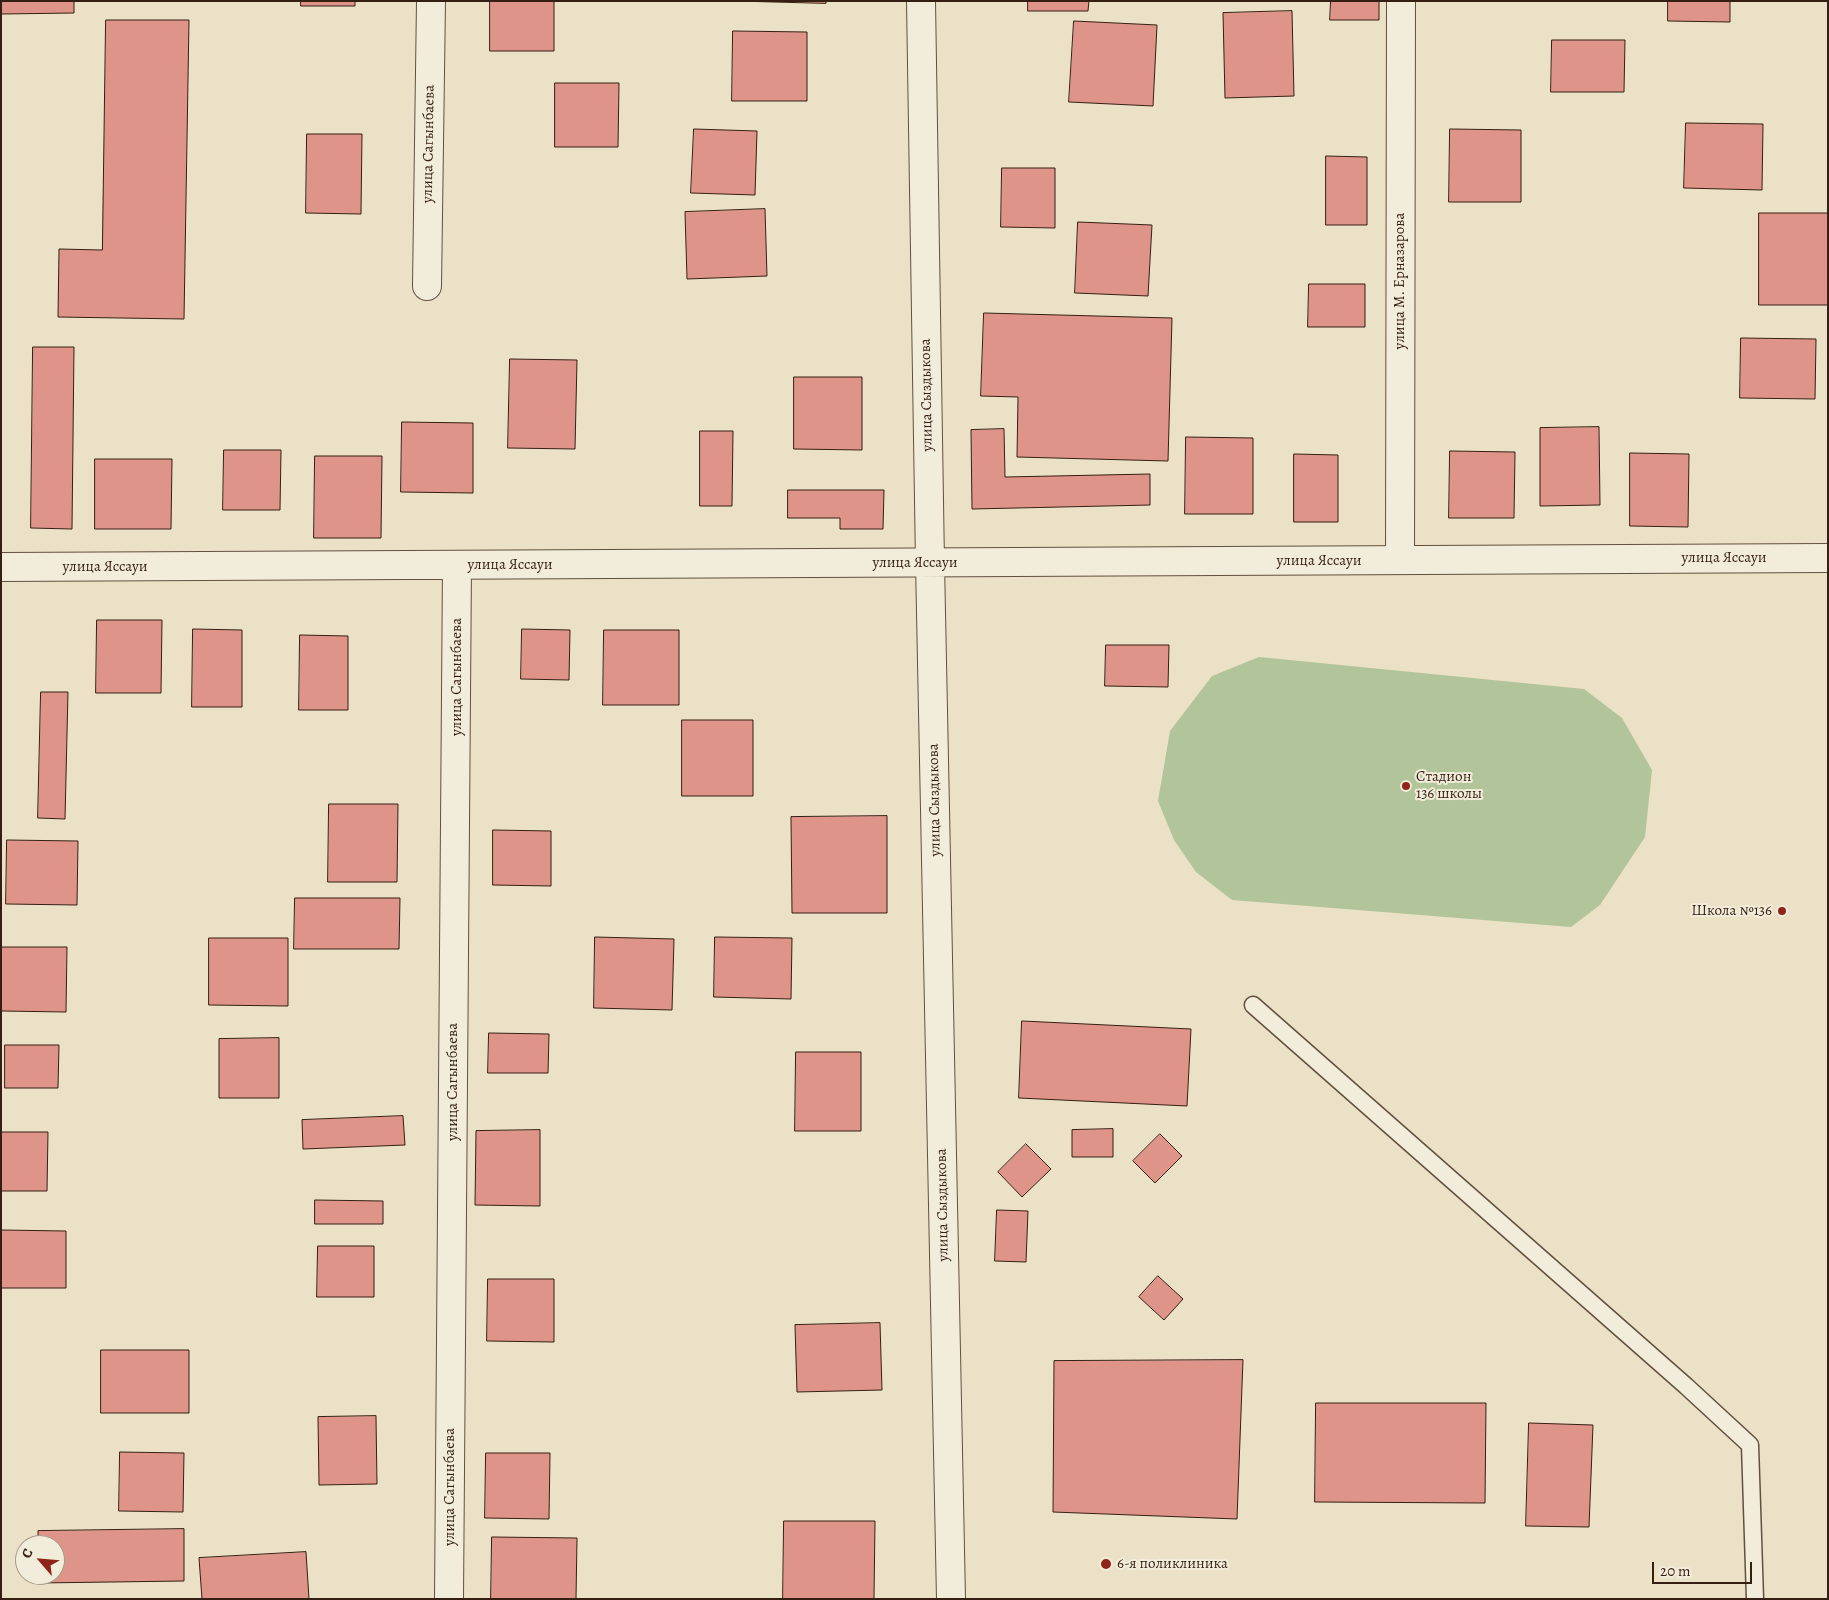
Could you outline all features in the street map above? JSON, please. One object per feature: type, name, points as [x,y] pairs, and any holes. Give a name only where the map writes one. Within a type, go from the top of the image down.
[{"type":"street","name":"улица Сагынбаева","points":[[427,286],[431,1]]},
{"type":"street","name":"улица Сыздыкова","points":[[921,1],[930,563],[952,1599]]},
{"type":"street","name":"улица М. Ерназарова","points":[[1400,560],[1401,1]]},
{"type":"street","name":"улица Яссауи","points":[[1,567],[1828,558]]},
{"type":"street","name":"улица Сагынбаева","points":[[449,1599],[457,565]]},
{"type":"lane","points":[[1253,1005],[1686,1386],[1750,1445],[1755,1599]]},
{"type":"green space","name":"Стадион 136 школы","points":[[1259,657],[1584,689],[1622,718],[1652,770],[1645,837],[1600,905],[1571,927],[1232,900],[1196,872],[1174,840],[1158,801],[1170,731],[1212,676]]},
{"type":"building","points":[[1,1],[74,1],[74,13],[1,14]]},
{"type":"building","points":[[301,1],[355,1],[355,6],[301,6]]},
{"type":"building","points":[[490,1],[554,1],[554,51],[490,51]]},
{"type":"building","points":[[737,1],[826,1],[826,3]]},
{"type":"building","points":[[1028,1],[1089,1],[1088,11],[1028,11]]},
{"type":"building","points":[[1331,1],[1379,1],[1379,20],[1330,20]]},
{"type":"building","points":[[1668,1],[1730,1],[1730,22],[1668,21]]},
{"type":"building","points":[[1292,11],[1294,96],[1225,98],[1223,13]]},
{"type":"building","points":[[106,20],[189,20],[184,319],[58,317],[59,249],[102,250]]},
{"type":"building","points":[[1074,21],[1157,25],[1153,106],[1069,102]]},
{"type":"building","points":[[733,31],[807,32],[807,101],[732,101]]},
{"type":"building","points":[[1552,40],[1625,40],[1624,92],[1551,92]]},
{"type":"building","points":[[555,83],[619,83],[618,147],[555,147]]},
{"type":"building","points":[[1686,123],[1763,124],[1762,190],[1684,188]]},
{"type":"building","points":[[694,129],[757,131],[755,195],[691,193]]},
{"type":"building","points":[[1450,129],[1521,130],[1521,202],[1449,202]]},
{"type":"building","points":[[307,134],[362,134],[361,214],[306,213]]},
{"type":"building","points":[[1326,156],[1367,157],[1367,225],[1326,225]]},
{"type":"building","points":[[1002,168],[1055,168],[1055,228],[1001,227]]},
{"type":"building","points":[[765,209],[767,276],[687,279],[685,212]]},
{"type":"building","points":[[1759,213],[1828,213],[1828,305],[1759,305]]},
{"type":"building","points":[[1078,222],[1152,225],[1148,296],[1075,293]]},
{"type":"building","points":[[1309,284],[1365,284],[1365,327],[1308,327]]},
{"type":"building","points":[[984,313],[1172,318],[1168,461],[1017,457],[1018,397],[981,396]]},
{"type":"building","points":[[1741,338],[1816,339],[1815,399],[1740,398]]},
{"type":"building","points":[[33,347],[74,347],[72,529],[31,528]]},
{"type":"building","points":[[510,359],[577,360],[575,449],[508,448]]},
{"type":"building","points":[[794,377],[862,377],[862,450],[794,449]]},
{"type":"building","points":[[402,422],[473,423],[473,493],[401,492]]},
{"type":"building","points":[[1599,427],[1600,505],[1540,506],[1540,428]]},
{"type":"building","points":[[1004,429],[1005,477],[1150,474],[1150,505],[972,509],[971,430]]},
{"type":"building","points":[[700,431],[733,431],[732,506],[700,506]]},
{"type":"building","points":[[1186,437],[1253,438],[1253,514],[1185,514]]},
{"type":"building","points":[[224,450],[281,450],[280,510],[223,510]]},
{"type":"building","points":[[1450,451],[1515,452],[1514,518],[1449,518]]},
{"type":"building","points":[[1630,453],[1689,454],[1688,527],[1630,526]]},
{"type":"building","points":[[1294,454],[1338,455],[1338,522],[1294,522]]},
{"type":"building","points":[[315,456],[382,456],[381,538],[314,538]]},
{"type":"building","points":[[95,459],[172,459],[171,529],[95,529]]},
{"type":"building","points":[[788,490],[884,490],[883,529],[840,529],[840,518],[788,518]]},
{"type":"building","points":[[97,620],[162,620],[161,693],[96,693]]},
{"type":"building","points":[[193,629],[242,630],[242,707],[192,707]]},
{"type":"building","points":[[522,629],[570,630],[569,680],[521,679]]},
{"type":"building","points":[[604,630],[679,630],[679,705],[603,705]]},
{"type":"building","points":[[300,635],[348,636],[348,710],[299,710]]},
{"type":"building","points":[[1106,645],[1169,645],[1168,687],[1105,686]]},
{"type":"building","points":[[41,692],[68,692],[65,819],[38,818]]},
{"type":"building","points":[[682,720],[753,720],[753,796],[682,796]]},
{"type":"building","points":[[329,804],[398,804],[397,882],[328,882]]},
{"type":"building","points":[[887,816],[887,913],[792,913],[791,817]]},
{"type":"building","points":[[493,830],[551,831],[551,886],[493,885]]},
{"type":"building","points":[[7,840],[78,841],[77,905],[6,904]]},
{"type":"building","points":[[295,898],[400,898],[399,949],[294,949]]},
{"type":"building","points":[[595,937],[674,939],[672,1010],[594,1008]]},
{"type":"building","points":[[715,937],[792,938],[791,999],[714,997]]},
{"type":"building","points":[[209,938],[288,938],[288,1006],[209,1005]]},
{"type":"building","points":[[1,947],[67,947],[66,1012],[1,1011]]},
{"type":"building","points":[[1022,1021],[1191,1029],[1187,1106],[1019,1098]]},
{"type":"building","points":[[489,1033],[549,1034],[548,1073],[488,1073]]},
{"type":"building","points":[[279,1038],[279,1098],[219,1098],[219,1039]]},
{"type":"building","points":[[5,1045],[59,1045],[58,1088],[5,1088]]},
{"type":"building","points":[[796,1052],[861,1052],[861,1131],[795,1131]]},
{"type":"building","points":[[403,1116],[405,1145],[303,1149],[302,1120]]},
{"type":"building","points":[[1113,1129],[1113,1157],[1072,1157],[1072,1130]]},
{"type":"building","points":[[540,1130],[540,1206],[475,1205],[476,1131]]},
{"type":"building","points":[[1,1132],[48,1132],[47,1191],[1,1191]]},
{"type":"building","points":[[1160,1134],[1182,1156],[1155,1183],[1133,1161]]},
{"type":"building","points":[[1026,1144],[1051,1169],[1022,1197],[998,1172]]},
{"type":"building","points":[[315,1200],[383,1201],[383,1224],[315,1224]]},
{"type":"building","points":[[997,1210],[1028,1211],[1026,1262],[995,1261]]},
{"type":"building","points":[[1,1230],[66,1231],[66,1288],[1,1288]]},
{"type":"building","points":[[318,1246],[374,1246],[374,1297],[317,1297]]},
{"type":"building","points":[[1158,1276],[1183,1299],[1164,1320],[1139,1297]]},
{"type":"building","points":[[488,1279],[554,1279],[554,1342],[487,1341]]},
{"type":"building","points":[[880,1323],[882,1390],[797,1392],[795,1325]]},
{"type":"building","points":[[101,1350],[189,1350],[189,1413],[101,1413]]},
{"type":"building","points":[[1243,1360],[1237,1519],[1053,1512],[1054,1361]]},
{"type":"building","points":[[1316,1403],[1486,1403],[1485,1503],[1315,1502]]},
{"type":"building","points":[[376,1416],[377,1484],[319,1485],[318,1417]]},
{"type":"building","points":[[1529,1423],[1593,1425],[1589,1527],[1526,1526]]},
{"type":"building","points":[[120,1452],[184,1453],[183,1512],[119,1511]]},
{"type":"building","points":[[486,1453],[550,1453],[549,1519],[485,1518]]},
{"type":"building","points":[[784,1521],[875,1521],[874,1599],[783,1599]]},
{"type":"building","points":[[184,1529],[184,1581],[65,1583],[65,1535],[38,1535],[38,1531]]},
{"type":"building","points":[[492,1537],[577,1538],[576,1599],[491,1599]]},
{"type":"building","points":[[306,1552],[309,1599],[202,1599],[199,1558]]},
{"type":"place","name":"Стадион 136 школы","points":[[1406,786]]},
{"type":"place","name":"Школа №136","points":[[1782,911]]},
{"type":"place","name":"6-я поликлиника","points":[[1106,1564]]}]
